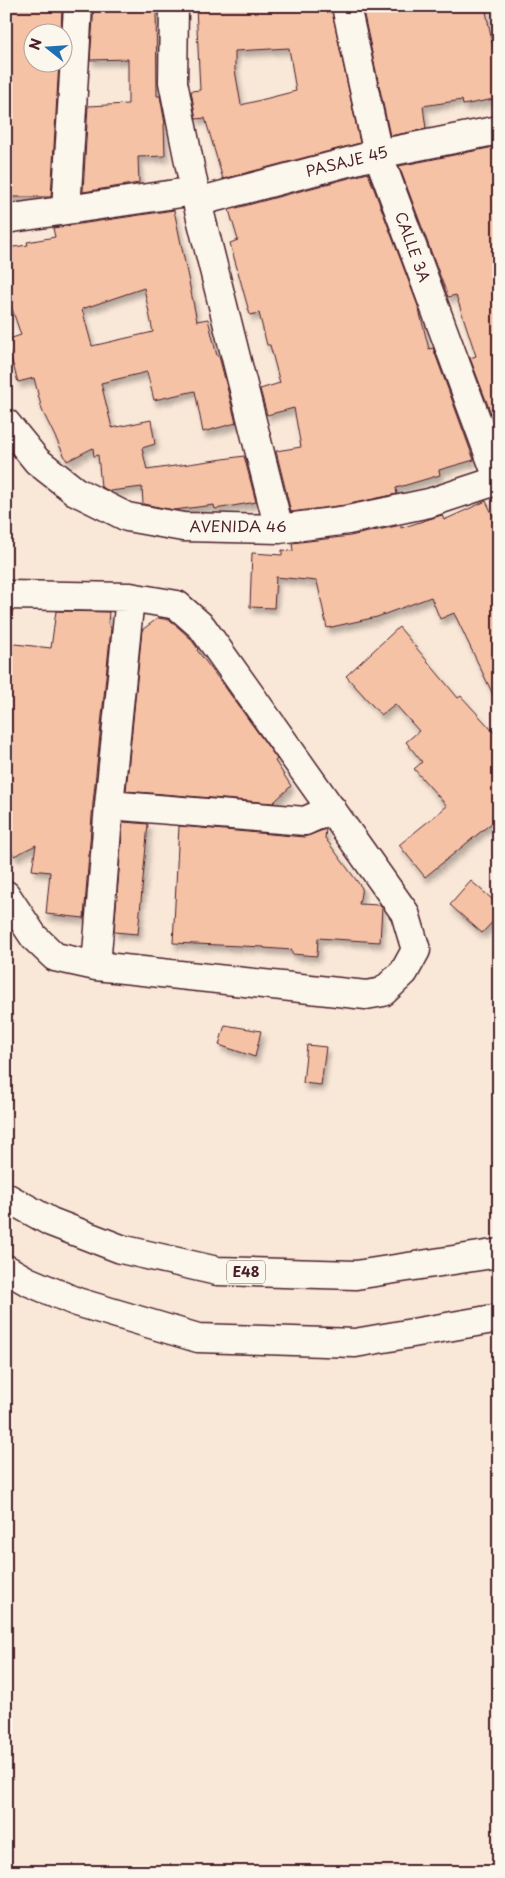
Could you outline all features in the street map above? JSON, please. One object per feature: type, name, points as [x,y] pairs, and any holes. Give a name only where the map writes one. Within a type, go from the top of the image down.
[{"type":"street","points":[[66,210],[78,6]]},
{"type":"street","points":[[174,6],[173,82],[196,196],[279,529]]},
{"type":"street","name":"CALLE 3A","points":[[346,6],[378,154],[499,481]]},
{"type":"street","name":"PASAJE 45","points":[[6,219],[66,210],[196,196],[378,154],[499,130]]},
{"type":"street","name":"AVENIDA 46","points":[[6,423],[37,461],[75,491],[127,517],[183,527],[279,529],[348,520],[429,503],[499,481]]},
{"type":"street","points":[[6,595],[130,597],[177,605],[202,627],[405,913],[416,950],[404,972],[383,992],[366,995],[96,966],[55,957],[34,937],[6,895]]},
{"type":"street","points":[[96,966],[109,805],[130,597]]},
{"type":"street","points":[[109,805],[305,821],[332,808]]},
{"type":"street","name":"E48","points":[[6,1197],[51,1222],[121,1250],[216,1271],[356,1275],[499,1253]]},
{"type":"street","points":[[6,1269],[27,1281],[77,1302],[198,1338],[355,1343],[499,1318]]},
{"type":"building","points":[[7,6],[62,6],[61,22],[22,22],[22,72],[58,72],[51,197],[6,197]]},
{"type":"building","points":[[94,6],[156,6],[157,96],[160,96],[165,124],[165,156],[138,157],[139,183],[83,192],[88,106],[128,104],[128,59],[90,60]]},
{"type":"building","points":[[196,6],[331,6],[360,143],[223,179],[205,118],[196,119],[191,91],[200,90]],"holes":[[[289,48],[296,91],[241,105],[235,70],[235,51]]]},
{"type":"building","points":[[362,6],[485,6],[496,63],[499,62],[499,98],[463,105],[462,100],[423,106],[426,129],[390,136]]},
{"type":"building","points":[[499,146],[499,422],[495,424],[470,358],[476,356],[456,295],[448,297],[399,166]]},
{"type":"building","points":[[368,173],[418,306],[429,349],[433,348],[474,460],[439,470],[440,475],[396,488],[397,494],[345,505],[291,512],[276,451],[301,447],[294,408],[267,415],[260,389],[280,383],[270,345],[267,345],[259,313],[250,315],[230,243],[238,240],[229,210]]},
{"type":"building","points":[[174,210],[197,321],[208,319],[236,423],[203,432],[195,391],[154,400],[147,372],[101,383],[112,428],[151,420],[155,444],[142,448],[147,470],[244,456],[256,502],[215,509],[214,505],[174,510],[143,504],[142,487],[110,491],[101,487],[98,455],[94,456],[93,448],[67,461],[42,410],[34,378],[18,382],[6,340],[21,335],[6,291],[6,248],[28,245],[27,242],[55,237],[53,228]],"holes":[[[144,288],[153,332],[92,346],[82,309]]]},
{"type":"building","points":[[486,501],[499,528],[499,707],[454,613],[440,619],[431,597],[377,617],[327,628],[317,581],[276,577],[274,608],[250,607],[252,553],[282,555],[282,550],[293,551],[292,543],[350,536],[401,525],[401,528],[442,515],[444,520]]},
{"type":"building","points":[[56,611],[109,612],[108,623],[111,628],[93,803],[84,918],[46,914],[50,872],[32,870],[36,845],[14,856],[8,842],[11,810],[7,810],[9,795],[6,795],[8,770],[6,770],[6,643],[51,648]]},
{"type":"building","points":[[158,618],[170,620],[190,638],[277,759],[275,761],[291,786],[273,803],[126,791],[142,630]]},
{"type":"building","points":[[399,627],[458,698],[461,696],[499,738],[499,817],[425,877],[399,845],[447,806],[414,769],[422,762],[406,742],[419,731],[395,704],[381,715],[346,676]]},
{"type":"building","points":[[123,822],[148,824],[138,934],[114,932]]},
{"type":"building","points":[[179,826],[304,837],[326,829],[325,838],[362,888],[359,904],[380,905],[382,907],[380,942],[318,938],[317,956],[292,954],[292,950],[264,947],[173,943]]},
{"type":"building","points":[[471,881],[499,905],[499,915],[482,933],[450,905]]},
{"type":"building","points":[[225,1025],[261,1031],[255,1057],[219,1045]]},
{"type":"building","points":[[307,1045],[326,1047],[321,1085],[303,1083]]}]
